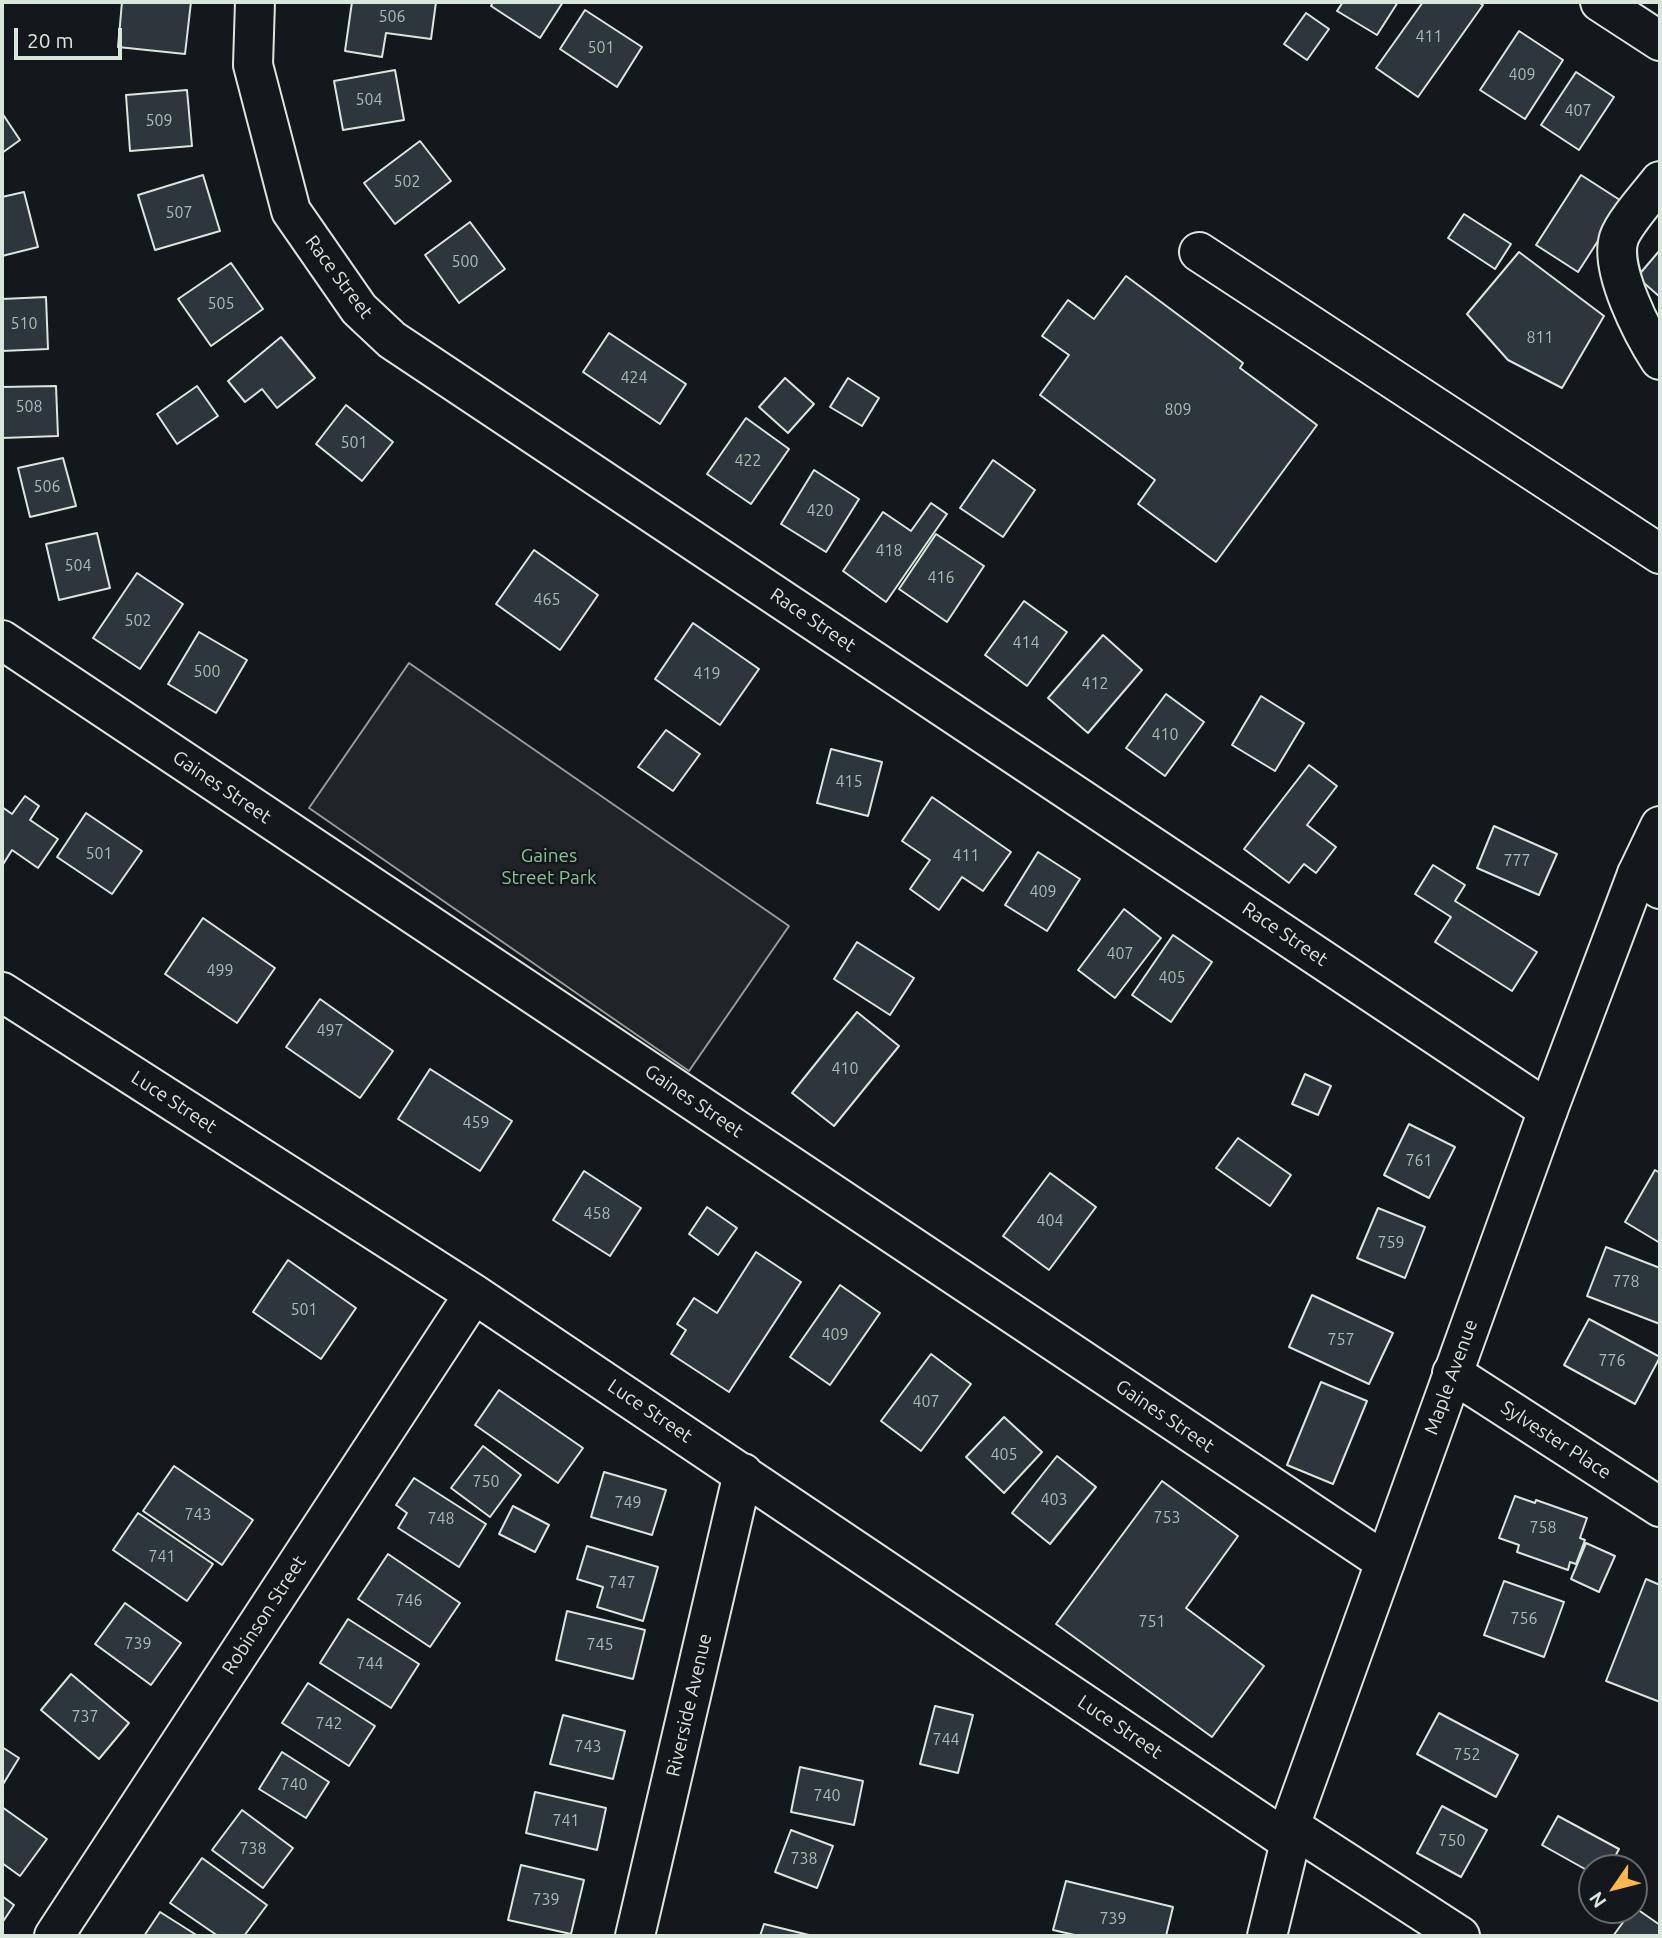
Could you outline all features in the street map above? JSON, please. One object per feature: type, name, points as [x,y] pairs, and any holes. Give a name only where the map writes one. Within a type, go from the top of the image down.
[{"type":"street","name":"Race Street","points":[[255,2],[253,65],[290,211],[359,309],[392,340],[1548,1110]]},
{"type":"street","points":[[1600,2],[1660,41]]},
{"type":"street","points":[[1660,181],[1619,238],[1617,254],[1629,301],[1660,360]]},
{"type":"street","points":[[1199,252],[1660,554]]},
{"type":"street","name":"Gaines Street","points":[[2,640],[1385,1562]]},
{"type":"street","name":"Maple Avenue","points":[[1268,1936],[1290,1834],[1385,1562],[1548,1110],[1648,882],[1660,826]]},
{"type":"street","name":"Luce Street","points":[[2,992],[474,1294],[1290,1834],[1460,1936]]},
{"type":"street","name":"Robinson Street","points":[[54,1936],[474,1294]]},
{"type":"street","name":"Sylvester Place","points":[[1452,1373],[1660,1507]]},
{"type":"street","name":"Riverside Avenue","points":[[635,1936],[743,1473]]},
{"type":"green space","name":"Gaines Street Park","points":[[409,663],[789,926],[689,1071],[309,808]]},
{"type":"building","points":[[122,2],[191,2],[185,54],[118,47]]},
{"type":"building","points":[[352,2],[436,2],[431,39],[386,33],[382,57],[345,51]]},
{"type":"building","points":[[493,2],[563,2],[540,38],[491,6]]},
{"type":"building","points":[[1343,2],[1398,2],[1377,35],[1337,11]]},
{"type":"building","points":[[1423,2],[1478,2],[1483,5],[1418,97],[1376,68]]},
{"type":"building","points":[[585,10],[642,47],[617,87],[560,49]]},
{"type":"building","points":[[1306,13],[1329,29],[1307,60],[1284,44]]},
{"type":"building","points":[[1519,31],[1563,60],[1525,119],[1480,90]]},
{"type":"building","points":[[395,70],[404,120],[343,130],[334,81]]},
{"type":"building","points":[[1576,72],[1614,97],[1579,150],[1541,125]]},
{"type":"building","points":[[187,90],[192,146],[130,151],[126,95]]},
{"type":"building","points":[[2,113],[20,140],[2,153]]},
{"type":"building","points":[[420,141],[451,181],[395,224],[364,183]]},
{"type":"building","points":[[203,175],[220,231],[155,250],[138,195]]},
{"type":"building","points":[[1581,175],[1623,202],[1578,272],[1536,245]]},
{"type":"building","points":[[24,192],[38,247],[2,256],[2,197]]},
{"type":"building","points":[[1464,214],[1511,244],[1495,269],[1448,238]]},
{"type":"building","points":[[470,222],[505,269],[459,303],[425,255]]},
{"type":"building","points":[[1660,250],[1660,297],[1637,277]]},
{"type":"building","points":[[1519,252],[1604,316],[1562,388],[1508,360],[1467,314]]},
{"type":"building","points":[[231,263],[263,309],[211,346],[178,299]]},
{"type":"building","points":[[1126,276],[1243,363],[1240,368],[1317,425],[1216,562],[1138,504],[1155,480],[1040,395],[1069,355],[1042,336],[1068,300],[1094,319]]},
{"type":"building","points":[[46,297],[48,349],[2,351],[2,299]]},
{"type":"building","points":[[609,333],[686,384],[660,424],[583,372]]},
{"type":"building","points":[[281,337],[315,378],[277,408],[262,389],[245,402],[228,381]]},
{"type":"building","points":[[785,378],[814,404],[788,433],[759,407]]},
{"type":"building","points":[[848,378],[879,398],[862,426],[830,407]]},
{"type":"building","points":[[56,386],[58,436],[2,438],[2,387]]},
{"type":"building","points":[[197,386],[218,416],[177,444],[157,414]]},
{"type":"building","points":[[346,405],[393,442],[362,481],[316,444]]},
{"type":"building","points":[[746,418],[789,449],[751,504],[707,474]]},
{"type":"building","points":[[63,458],[76,506],[30,517],[18,468]]},
{"type":"building","points":[[993,460],[1035,490],[1003,537],[960,508]]},
{"type":"building","points":[[814,470],[859,499],[826,552],[781,524]]},
{"type":"building","points":[[931,503],[947,514],[886,602],[843,571],[883,512],[911,531]]},
{"type":"building","points":[[97,533],[110,588],[59,600],[46,544]]},
{"type":"building","points":[[936,534],[984,566],[947,622],[899,589]]},
{"type":"building","points":[[534,550],[598,595],[560,650],[496,604]]},
{"type":"building","points":[[137,573],[183,604],[140,669],[93,638]]},
{"type":"building","points":[[1024,601],[1067,632],[1027,686],[985,655]]},
{"type":"building","points":[[693,623],[759,669],[720,725],[655,679]]},
{"type":"building","points":[[199,632],[247,660],[216,713],[168,684]]},
{"type":"building","points":[[1103,635],[1142,670],[1088,733],[1048,698]]},
{"type":"building","points":[[1166,694],[1204,722],[1165,776],[1126,748]]},
{"type":"building","points":[[1261,696],[1304,723],[1275,771],[1232,745]]},
{"type":"building","points":[[666,730],[700,754],[673,791],[638,767]]},
{"type":"building","points":[[831,749],[882,762],[868,816],[817,803]]},
{"type":"building","points":[[1309,765],[1337,786],[1307,825],[1336,847],[1316,873],[1304,864],[1289,883],[1244,849]]},
{"type":"building","points":[[25,796],[39,806],[30,820],[58,839],[38,868],[12,850],[2,866],[2,807],[12,814]]},
{"type":"building","points":[[932,797],[1011,852],[983,891],[962,877],[939,910],[910,889],[930,860],[902,841]]},
{"type":"building","points":[[86,813],[142,851],[112,894],[57,857]]},
{"type":"building","points":[[1494,826],[1557,854],[1539,895],[1477,868]]},
{"type":"building","points":[[1038,852],[1080,879],[1047,931],[1005,905]]},
{"type":"building","points":[[1433,865],[1465,885],[1455,901],[1537,952],[1512,991],[1435,942],[1451,917],[1415,894]]},
{"type":"building","points":[[1124,909],[1161,938],[1115,998],[1078,970]]},
{"type":"building","points":[[203,918],[275,968],[237,1023],[165,974]]},
{"type":"building","points":[[1173,935],[1212,962],[1171,1022],[1132,995]]},
{"type":"building","points":[[857,942],[914,978],[890,1015],[834,979]]},
{"type":"building","points":[[320,999],[393,1051],[360,1098],[286,1047]]},
{"type":"building","points":[[857,1012],[899,1046],[834,1126],[792,1093]]},
{"type":"building","points":[[430,1069],[512,1121],[480,1171],[398,1119]]},
{"type":"building","points":[[1305,1074],[1331,1086],[1318,1115],[1292,1104]]},
{"type":"building","points":[[1409,1124],[1455,1147],[1429,1198],[1384,1175]]},
{"type":"building","points":[[1238,1138],[1291,1175],[1270,1206],[1216,1168]]},
{"type":"building","points":[[1655,1170],[1660,1173],[1660,1243],[1625,1222]]},
{"type":"building","points":[[584,1171],[641,1208],[610,1256],[553,1220]]},
{"type":"building","points":[[1050,1173],[1096,1207],[1049,1270],[1003,1236]]},
{"type":"building","points":[[707,1207],[737,1228],[718,1255],[689,1234]]},
{"type":"building","points":[[1378,1208],[1425,1227],[1405,1278],[1357,1258]]},
{"type":"building","points":[[1606,1247],[1660,1268],[1660,1324],[1587,1296]]},
{"type":"building","points":[[756,1252],[801,1282],[729,1392],[671,1354],[686,1330],[677,1324],[694,1298],[717,1313]]},
{"type":"building","points":[[288,1260],[356,1308],[321,1359],[253,1312]]},
{"type":"building","points":[[840,1285],[880,1313],[830,1385],[790,1357]]},
{"type":"building","points":[[1312,1295],[1393,1333],[1369,1384],[1289,1347]]},
{"type":"building","points":[[1589,1319],[1660,1357],[1635,1404],[1564,1365]]},
{"type":"building","points":[[931,1354],[971,1384],[921,1451],[881,1421]]},
{"type":"building","points":[[1321,1382],[1367,1401],[1333,1484],[1287,1465]]},
{"type":"building","points":[[499,1390],[583,1448],[558,1483],[475,1425]]},
{"type":"building","points":[[1004,1417],[1042,1452],[1004,1493],[966,1457]]},
{"type":"building","points":[[483,1446],[521,1475],[490,1517],[451,1488]]},
{"type":"building","points":[[1057,1456],[1096,1487],[1050,1544],[1012,1513]]},
{"type":"building","points":[[174,1466],[253,1520],[222,1565],[143,1511]]},
{"type":"building","points":[[604,1472],[666,1490],[652,1535],[591,1517]]},
{"type":"building","points":[[414,1478],[486,1524],[459,1567],[398,1528],[407,1513],[396,1505]]},
{"type":"building","points":[[1162,1481],[1238,1536],[1186,1608],[1264,1666],[1212,1737],[1056,1624]]},
{"type":"building","points":[[1515,1496],[1535,1503],[1536,1500],[1587,1518],[1580,1538],[1585,1540],[1576,1564],[1570,1562],[1568,1570],[1517,1552],[1519,1545],[1499,1538]]},
{"type":"building","points":[[513,1506],[549,1525],[535,1552],[499,1534]]},
{"type":"building","points":[[138,1513],[213,1564],[187,1601],[113,1550]]},
{"type":"building","points":[[1586,1543],[1615,1556],[1599,1592],[1571,1579]]},
{"type":"building","points":[[587,1546],[658,1567],[643,1621],[597,1607],[603,1587],[577,1579]]},
{"type":"building","points":[[388,1554],[460,1603],[430,1647],[358,1599]]},
{"type":"building","points":[[1646,1579],[1660,1585],[1660,1702],[1606,1681]]},
{"type":"building","points":[[1504,1581],[1564,1602],[1544,1657],[1484,1635]]},
{"type":"building","points":[[125,1603],[181,1643],[151,1685],[95,1644]]},
{"type":"building","points":[[567,1611],[645,1630],[633,1679],[556,1660]]},
{"type":"building","points":[[348,1619],[419,1664],[391,1708],[320,1663]]},
{"type":"building","points":[[71,1674],[129,1723],[99,1759],[41,1710]]},
{"type":"building","points":[[308,1683],[375,1726],[349,1766],[282,1723]]},
{"type":"building","points":[[935,1706],[973,1715],[958,1773],[920,1764]]},
{"type":"building","points":[[1439,1713],[1518,1755],[1496,1797],[1417,1754]]},
{"type":"building","points":[[563,1715],[625,1731],[613,1779],[550,1764]]},
{"type":"building","points":[[2,1747],[19,1758],[2,1786]]},
{"type":"building","points":[[282,1752],[329,1782],[306,1818],[259,1789]]},
{"type":"building","points":[[800,1767],[863,1781],[854,1825],[791,1812]]},
{"type":"building","points":[[535,1792],[606,1808],[597,1850],[526,1833]]},
{"type":"building","points":[[1442,1806],[1487,1830],[1461,1877],[1417,1853]]},
{"type":"building","points":[[2,1807],[47,1839],[20,1876],[2,1863]]},
{"type":"building","points":[[242,1810],[293,1848],[263,1888],[212,1850]]},
{"type":"building","points":[[1558,1816],[1619,1849],[1616,1854],[1578,1854],[1578,1865],[1542,1845]]},
{"type":"building","points":[[791,1830],[833,1846],[817,1888],[775,1872]]},
{"type":"building","points":[[202,1858],[267,1905],[244,1936],[218,1936],[170,1903]]},
{"type":"building","points":[[521,1865],[584,1880],[571,1934],[508,1920]]},
{"type":"building","points":[[1066,1881],[1173,1907],[1166,1936],[1079,1936],[1053,1930]]},
{"type":"building","points":[[2,1896],[14,1905],[2,1923]]},
{"type":"building","points":[[160,1912],[198,1936],[144,1936]]},
{"type":"building","points":[[1648,1917],[1660,1925],[1660,1936],[1613,1936],[1622,1924],[1648,1924]]},
{"type":"building","points":[[764,1924],[813,1936],[760,1936]]}]
